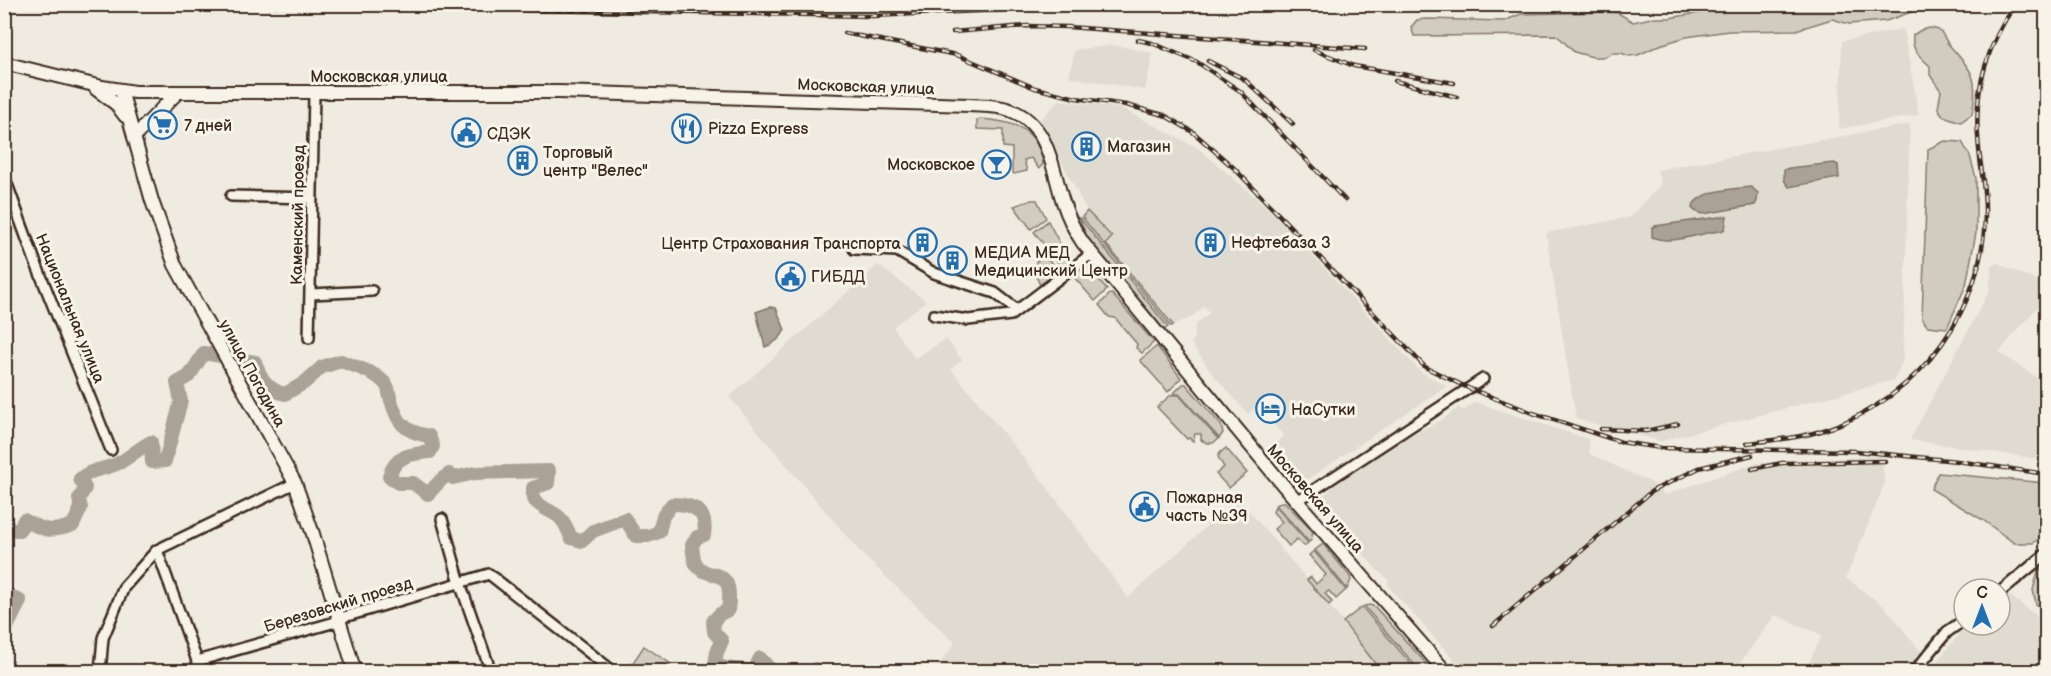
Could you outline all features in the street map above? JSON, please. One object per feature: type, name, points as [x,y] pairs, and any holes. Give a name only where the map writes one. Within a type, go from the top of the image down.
[{"type":"main road","name":"Московская улица","points":[[4,63],[121,90],[314,93],[559,92],[1005,108],[1026,118],[1040,134],[1050,157],[1069,220],[1091,254],[1297,501],[1446,672]]},
{"type":"main road","points":[[81,82],[111,99],[132,131],[178,92]]},
{"type":"main road","name":"улица Погодина","points":[[121,90],[152,201],[175,265],[295,483],[355,672]]},
{"type":"street","name":"Каменский проезд","points":[[309,338],[314,93]]},
{"type":"street","name":"Национальная улица","points":[[4,176],[35,261],[111,450]]},
{"type":"street","points":[[231,196],[312,198]]},
{"type":"street","points":[[854,249],[897,250],[934,273],[995,293],[1017,310]]},
{"type":"street","points":[[934,315],[968,320],[1011,315],[1091,254]]},
{"type":"street","points":[[311,294],[372,291]]},
{"type":"street","points":[[1297,501],[1483,379]]},
{"type":"street","points":[[100,672],[103,638],[124,587],[157,550],[295,483]]},
{"type":"street","points":[[442,519],[460,583],[491,672]]},
{"type":"street","points":[[157,550],[201,672]]},
{"type":"street","points":[[2012,582],[2046,554]]},
{"type":"street","name":"Березовский проезд","points":[[196,661],[339,621],[344,617],[489,574],[602,662]]},
{"type":"street","points":[[1914,672],[1952,628]]},
{"type":"street","points":[[594,672],[602,662],[614,672]]},
{"type":"shaded area","points":[[1919,5],[1914,11],[1886,21],[1849,24],[1832,19],[1796,30],[1729,31],[1686,37],[1638,55],[1629,56],[1612,53],[1604,57],[1593,57],[1574,52],[1555,35],[1414,36],[1411,27],[1417,20],[1426,19],[1504,21],[1521,14],[1609,12],[1618,13],[1633,22],[1651,18],[1669,18],[1705,12],[1722,6]]},
{"type":"shaded area","points":[[1930,28],[1941,32],[1972,76],[1975,92],[1972,114],[1961,122],[1943,116],[1938,108],[1941,91],[1930,75],[1930,66],[1919,56],[1913,45],[1913,35]]},
{"type":"shaded area","points":[[1903,29],[1919,115],[1839,129],[1842,41]]},
{"type":"shaded area","points":[[1114,45],[1153,53],[1145,90],[1069,77],[1075,50]]},
{"type":"shaded area","points":[[1059,100],[1121,108],[1198,148],[1268,208],[1421,372],[1447,386],[1305,481],[1301,481],[1271,446],[1284,436],[1257,406],[1248,414],[1211,372],[1191,343],[1194,340],[1195,325],[1209,313],[1205,306],[1190,318],[1173,325],[1106,244],[1112,237],[1087,211],[1040,120]]},
{"type":"shaded area","points":[[980,119],[1012,124],[1021,128],[1035,142],[1043,164],[1039,169],[1031,158],[1024,160],[1027,171],[1014,174],[1012,148],[1003,147],[1003,130],[977,129],[977,121]]},
{"type":"shaded area","points":[[1910,124],[1903,360],[1894,380],[1661,441],[1576,419],[1546,233],[1630,217],[1661,184],[1657,170]]},
{"type":"shaded area","points":[[1945,141],[1962,142],[1970,156],[1976,178],[1976,233],[1966,285],[1947,328],[1927,326],[1922,318],[1928,149]]},
{"type":"shaded area","points":[[1834,163],[1838,165],[1839,178],[1789,187],[1784,180],[1784,170],[1789,168]]},
{"type":"shaded area","points":[[1751,187],[1758,193],[1755,205],[1703,214],[1692,208],[1701,197],[1709,194]]},
{"type":"shaded area","points":[[1037,200],[1046,218],[1031,229],[1014,206]]},
{"type":"shaded area","points":[[1087,211],[1112,237],[1106,244],[1173,325],[1171,327],[1082,217]]},
{"type":"shaded area","points":[[1727,216],[1725,229],[1721,231],[1669,240],[1652,237],[1652,228],[1655,226]]},
{"type":"shaded area","points":[[1079,217],[1168,327],[1163,331],[1093,246]]},
{"type":"shaded area","points":[[1048,221],[1070,264],[1063,269],[1034,232]]},
{"type":"shaded area","points":[[1044,257],[1055,266],[1056,275],[1050,282],[1040,285],[1036,276],[1036,261]]},
{"type":"shaded area","points":[[1997,263],[2046,285],[2046,297],[1999,352],[2046,384],[2046,460],[1910,440],[1989,291],[1992,267]]},
{"type":"shaded area","points":[[878,265],[926,301],[893,327],[915,358],[946,339],[962,360],[951,369],[1045,484],[1128,598],[1207,526],[1205,523],[1238,498],[1343,622],[1381,671],[944,671],[938,666],[955,643],[860,552],[729,397]]},
{"type":"shaded area","points":[[1086,266],[1107,290],[1095,301],[1073,276]]},
{"type":"shaded area","points":[[1110,294],[1154,342],[1142,353],[1115,318],[1109,317],[1099,305]]},
{"type":"shaded area","points":[[770,307],[776,308],[785,330],[777,340],[765,347],[756,312]]},
{"type":"shaded area","points":[[1157,346],[1181,378],[1168,392],[1140,360]]},
{"type":"shaded area","points":[[1183,384],[1186,384],[1221,425],[1223,433],[1219,438],[1179,394],[1173,394]]},
{"type":"shaded area","points":[[1171,395],[1179,395],[1218,439],[1213,443],[1207,443],[1201,440],[1201,434],[1195,434],[1193,441],[1187,439],[1157,407]]},
{"type":"shaded area","points":[[1475,402],[1588,439],[1590,454],[1648,481],[1659,488],[1664,495],[1756,463],[1881,456],[1885,483],[1846,578],[1886,608],[1922,653],[1906,671],[1805,671],[1822,635],[1775,615],[1734,671],[1464,671],[1389,587],[1388,579],[1377,570],[1318,500],[1331,487],[1400,440],[1440,421],[1459,407],[1463,411]]},
{"type":"shaded area","points":[[1226,448],[1247,473],[1229,488],[1216,474],[1224,467],[1218,457]]},
{"type":"shaded area","points":[[1938,473],[2046,483],[2046,535],[2033,543],[2014,543],[1983,520],[1931,489]]},
{"type":"shaded area","points":[[1285,502],[1313,532],[1309,542],[1276,505]]},
{"type":"shaded area","points":[[1275,506],[1308,543],[1304,546],[1297,539],[1289,546],[1274,529],[1282,522],[1273,512]]},
{"type":"shaded area","points":[[1323,544],[1349,575],[1351,580],[1347,589],[1315,550]]},
{"type":"shaded area","points":[[1314,551],[1346,590],[1336,599],[1329,591],[1325,593],[1332,602],[1329,605],[1307,580],[1311,577],[1316,584],[1326,575],[1309,555]]},
{"type":"shaded area","points":[[2046,566],[2046,612],[2036,604],[2033,590],[2038,571]]},
{"type":"shaded area","points":[[2012,597],[2046,623],[2046,659],[2038,671],[1929,671],[1957,637],[2012,637]]},
{"type":"shaded area","points":[[1364,606],[1375,607],[1433,671],[1420,671]]},
{"type":"shaded area","points":[[1362,607],[1417,671],[1381,671],[1343,622]]},
{"type":"shaded area","points":[[644,646],[671,664],[665,671],[643,671],[632,664]]},
{"type":"waterway","points":[[4,531],[11,528],[19,531],[24,520],[48,530],[73,525],[81,508],[79,499],[85,488],[80,479],[89,473],[119,463],[151,442],[152,462],[165,461],[181,401],[177,383],[189,376],[204,353],[255,362],[266,383],[274,390],[285,394],[304,383],[322,367],[341,361],[366,370],[383,381],[388,387],[396,414],[403,425],[413,432],[429,436],[433,446],[430,452],[405,457],[392,469],[389,476],[398,483],[413,483],[428,494],[449,474],[453,478],[475,473],[549,471],[548,483],[533,488],[533,499],[559,517],[571,538],[582,541],[593,531],[625,519],[636,536],[648,536],[659,532],[663,516],[672,504],[687,505],[698,510],[705,527],[704,535],[697,537],[692,545],[695,562],[701,569],[724,579],[728,585],[728,610],[713,621],[714,632],[722,641],[715,664],[725,668],[754,671],[760,658],[773,672]]},
{"type":"waterway","points":[[4,592],[20,601],[4,633]]},
{"type":"waterway","points":[[813,672],[816,669],[818,672]]},
{"type":"railway","points":[[198,4],[873,16],[1020,9],[1072,4]]},
{"type":"railway","points":[[1747,443],[1807,435],[1861,414],[1891,395],[1919,371],[1942,344],[1960,314],[1974,281],[1982,246],[1985,209],[1978,136],[1978,101],[1991,50],[2016,4]]},
{"type":"railway","points":[[953,32],[1026,26],[1068,27],[1365,49]]},
{"type":"railway","points":[[844,33],[957,55],[1035,88],[1076,98],[1126,105],[1164,115],[1193,132],[1234,168],[1425,367],[1468,388],[1533,413],[1621,442],[1661,448],[1856,451],[1957,461],[2046,474]]},
{"type":"railway","points":[[1138,40],[1152,43],[1197,62],[1240,91],[1345,200]]},
{"type":"railway","points":[[1314,50],[1354,66],[1454,83]]},
{"type":"railway","points":[[1208,61],[1244,79],[1293,124]]},
{"type":"railway","points":[[1395,81],[1457,97]]},
{"type":"railway","points":[[1601,429],[1646,431],[1678,424]]},
{"type":"railway","points":[[1493,626],[1652,491],[1699,468],[1752,455]]},
{"type":"railway","points":[[1752,469],[1782,463],[1885,461]]},
{"type":"place","name":"7 дней","points":[[163,125]]},
{"type":"place","name":"Pizza Express","points":[[687,128]]},
{"type":"place","name":"СДЭК","points":[[466,133]]},
{"type":"place","name":"Магазин","points":[[1086,146]]},
{"type":"place","name":"Торговый центр \"Велес\"","points":[[522,161]]},
{"type":"place","name":"Московское","points":[[996,164]]},
{"type":"place","name":"Нефтебаза 3","points":[[1210,242]]},
{"type":"place","name":"Центр Страхования Транспорта","points":[[922,243]]},
{"type":"place","name":"МЕДИА МЕД Медицинский Центр","points":[[953,261]]},
{"type":"place","name":"ГИБДД","points":[[790,276]]},
{"type":"place","name":"НаСутки","points":[[1270,409]]},
{"type":"place","name":"Пожарная часть №39","points":[[1145,506]]}]
